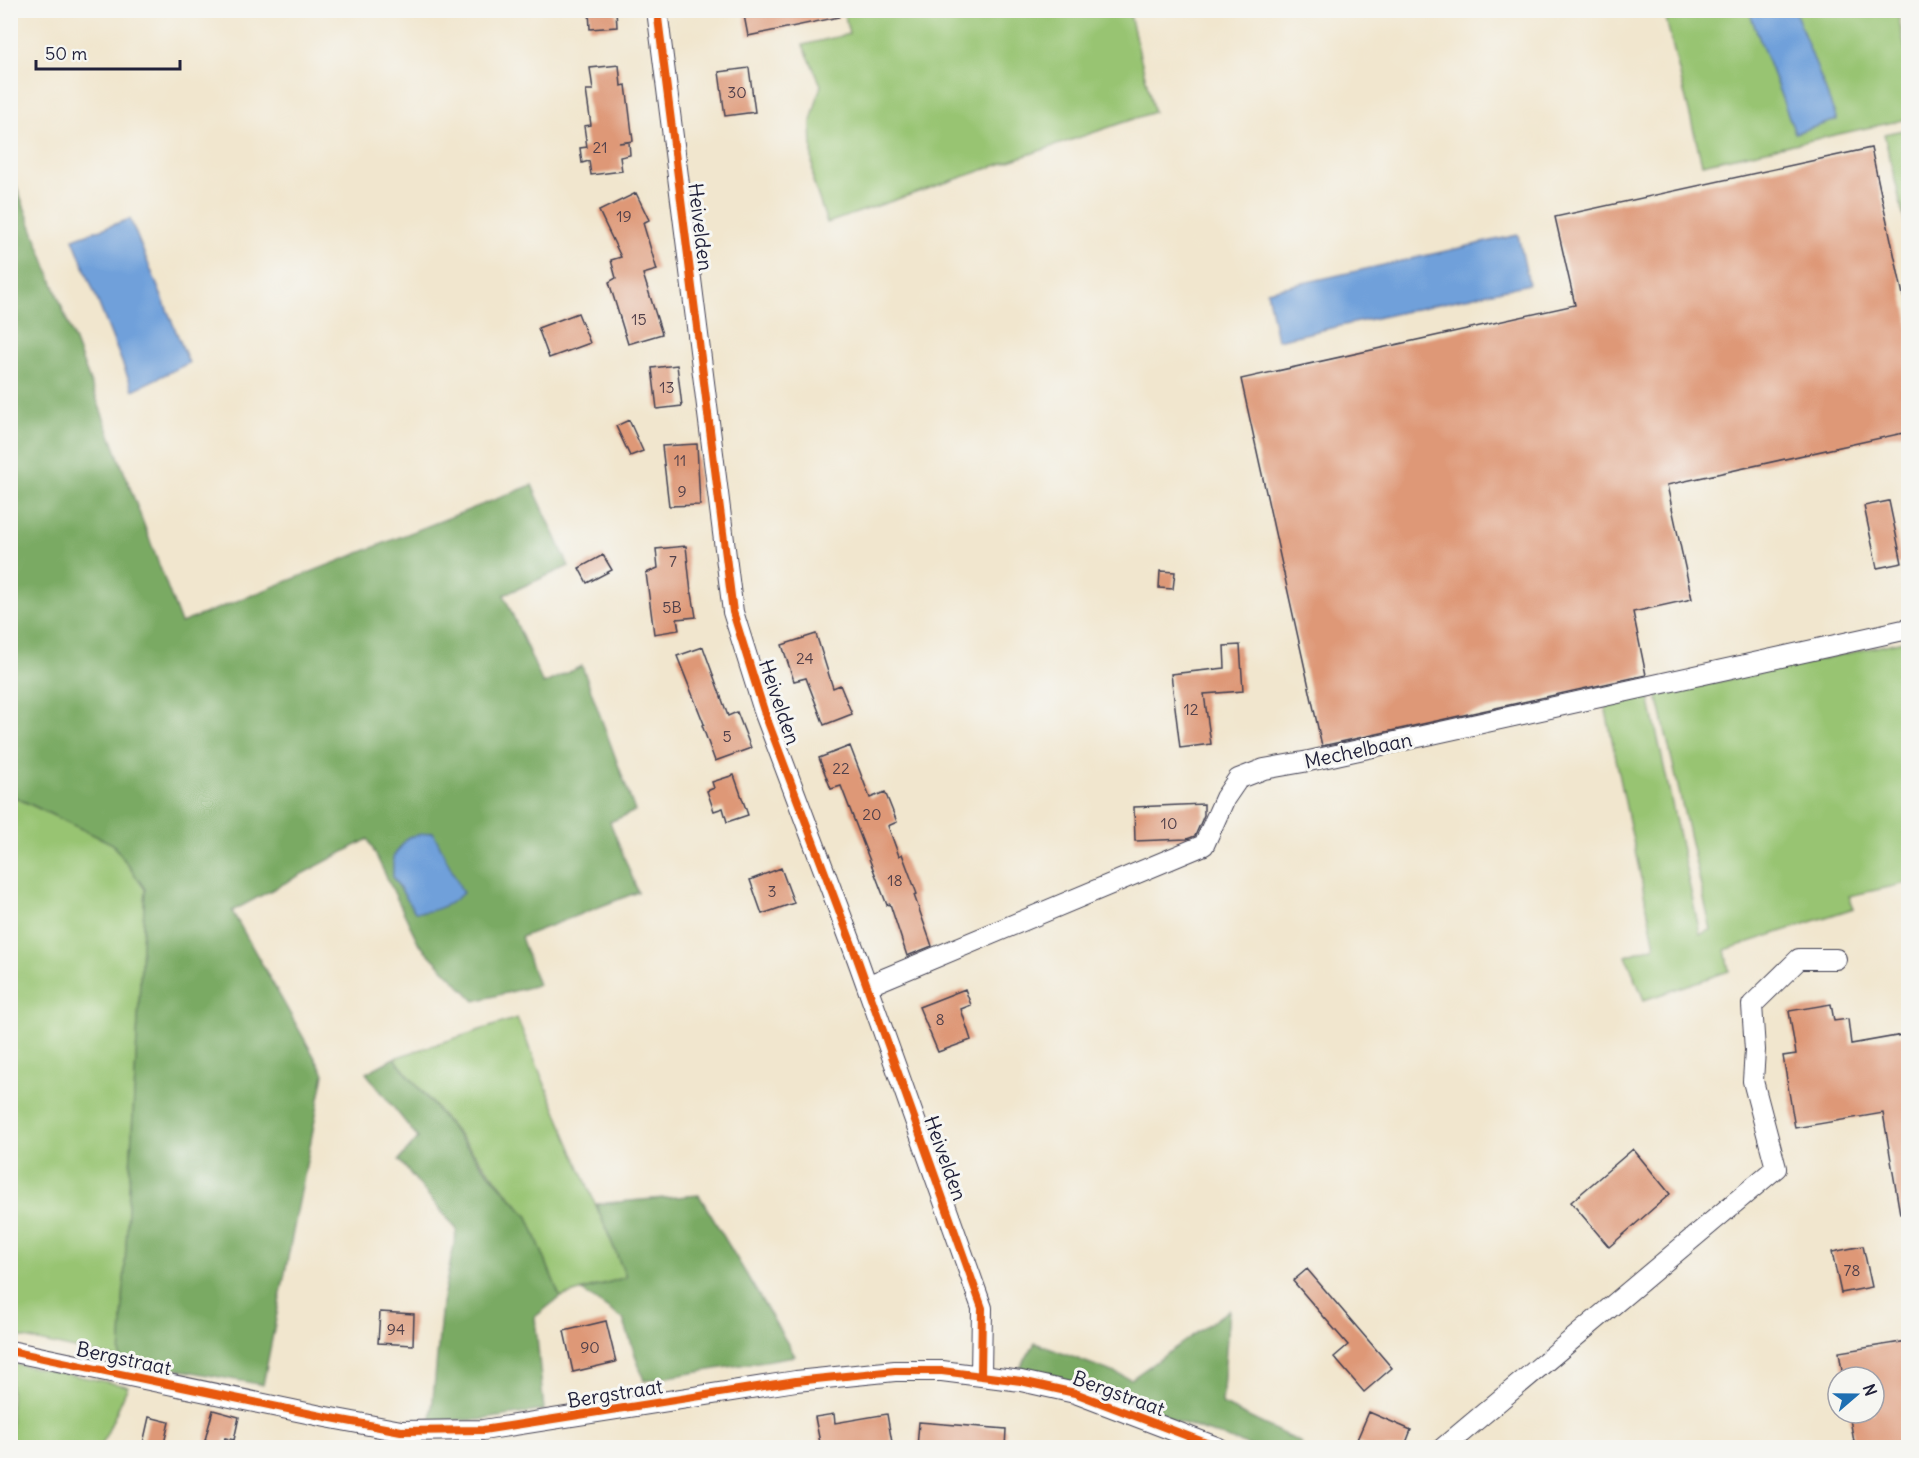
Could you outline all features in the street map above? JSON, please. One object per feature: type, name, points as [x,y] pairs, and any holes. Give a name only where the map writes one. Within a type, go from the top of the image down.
[{"type":"street","name":"Heivelden","points":[[657,10],[733,612],[765,714],[867,986],[982,1308],[981,1376]]},
{"type":"street","name":"Mechelbaan","points":[[867,986],[1204,845],[1225,798],[1238,779],[1264,768],[1309,761],[1908,629]]},
{"type":"street","points":[[1443,1448],[1776,1168],[1753,1081],[1755,1050],[1752,1005],[1799,959],[1836,959]]},
{"type":"street","name":"Bergstraat","points":[[10,1351],[401,1431],[483,1430],[796,1381],[895,1371],[942,1371],[1021,1381],[1075,1393],[1219,1448]]},
{"type":"green space","points":[[844,11],[1129,11],[1154,112],[827,223],[813,181],[811,121],[821,85],[803,45],[849,34]]},
{"type":"green space","points":[[1664,11],[1897,11],[1908,62],[1908,119],[1702,164]]},
{"type":"green space","points":[[1908,129],[1908,235],[1884,134]]},
{"type":"green space","points":[[10,177],[13,177],[181,623],[532,485],[569,566],[504,595],[543,684],[582,666],[635,811],[610,822],[638,892],[521,937],[538,985],[475,1001],[419,944],[368,839],[232,911],[324,1074],[263,1385],[120,1359],[145,889],[113,844],[11,795]]},
{"type":"green space","points":[[1908,640],[1908,883],[1849,896],[1854,908],[1725,950],[1729,971],[1644,1000],[1626,956],[1655,946],[1605,706],[1649,697],[1700,934],[1711,930],[1657,695]]},
{"type":"green space","points":[[10,795],[113,844],[145,889],[120,1359],[11,1335]]},
{"type":"green space","points":[[517,1018],[626,1277],[560,1297],[528,1217],[394,1058]]},
{"type":"green space","points":[[394,1058],[528,1217],[560,1297],[535,1317],[544,1410],[479,1420],[431,1420],[442,1303],[457,1230],[399,1160],[418,1138],[366,1073]]},
{"type":"green space","points":[[699,1195],[795,1356],[644,1381],[623,1319],[582,1291],[626,1277],[596,1204]]},
{"type":"green space","points":[[1229,1310],[1222,1404],[1302,1443],[1300,1447],[1253,1447],[1020,1368],[1035,1343],[1131,1379]]},
{"type":"green space","points":[[11,1363],[128,1386],[101,1447],[11,1447]]},
{"type":"water","points":[[1749,11],[1795,11],[1837,120],[1795,133]]},
{"type":"water","points":[[130,219],[189,363],[133,390],[73,239]]},
{"type":"water","points":[[1518,235],[1529,284],[1277,340],[1267,291]]},
{"type":"water","points":[[433,832],[463,893],[441,907],[415,912],[393,877],[393,857],[408,837]]},
{"type":"building","points":[[589,10],[616,10],[617,27],[590,29]]},
{"type":"building","points":[[743,10],[839,10],[839,17],[748,36]]},
{"type":"building","points":[[619,65],[621,86],[626,85],[633,141],[619,143],[629,142],[630,155],[620,157],[622,171],[591,175],[589,161],[582,163],[580,148],[587,147],[584,126],[591,125],[586,90],[593,90],[590,68]]},
{"type":"building","points":[[749,68],[755,112],[725,116],[719,72]]},
{"type":"building","points":[[1871,148],[1908,318],[1908,432],[1667,485],[1692,599],[1633,612],[1646,675],[1322,746],[1241,379],[1575,305],[1555,217]]},
{"type":"building","points":[[636,193],[649,220],[643,223],[657,270],[643,274],[662,334],[628,344],[609,282],[616,278],[611,260],[621,257],[599,211]]},
{"type":"building","points":[[578,313],[590,343],[549,358],[538,328]]},
{"type":"building","points":[[677,365],[682,406],[657,409],[652,368]]},
{"type":"building","points":[[629,420],[643,451],[630,456],[616,426]]},
{"type":"building","points":[[697,444],[700,505],[669,506],[662,446]]},
{"type":"building","points":[[1889,501],[1902,563],[1877,568],[1864,506]]},
{"type":"building","points":[[686,546],[696,617],[677,619],[679,630],[654,634],[646,573],[658,568],[656,549]]},
{"type":"building","points":[[603,555],[612,570],[587,583],[579,568]]},
{"type":"building","points":[[1160,571],[1175,572],[1173,589],[1159,588]]},
{"type":"building","points":[[816,634],[833,688],[840,685],[852,714],[824,725],[806,678],[794,681],[782,645]]},
{"type":"building","points":[[1240,645],[1243,691],[1204,694],[1211,744],[1180,748],[1171,674],[1225,668],[1224,646]]},
{"type":"building","points":[[703,647],[728,716],[737,712],[751,748],[715,761],[702,725],[704,724],[677,656]]},
{"type":"building","points":[[850,746],[870,798],[885,792],[897,822],[888,826],[899,856],[902,854],[917,894],[914,895],[932,946],[907,956],[890,904],[887,905],[841,786],[831,789],[819,758]]},
{"type":"building","points":[[734,775],[748,815],[727,822],[723,808],[714,811],[707,791],[714,788],[712,782]]},
{"type":"building","points":[[1204,804],[1204,815],[1195,836],[1187,839],[1135,841],[1134,807]]},
{"type":"building","points":[[781,868],[794,903],[762,914],[750,880]]},
{"type":"building","points":[[965,989],[971,1005],[961,1009],[971,1040],[938,1052],[919,1007]]},
{"type":"building","points":[[1831,1004],[1834,1021],[1848,1019],[1851,1044],[1908,1034],[1908,1214],[1900,1214],[1883,1113],[1795,1128],[1783,1056],[1796,1054],[1789,1011]]},
{"type":"building","points":[[1633,1149],[1670,1194],[1609,1247],[1571,1202]]},
{"type":"building","points":[[1863,1246],[1872,1287],[1841,1293],[1832,1252]]},
{"type":"building","points":[[1307,1269],[1392,1368],[1364,1392],[1334,1357],[1348,1345],[1293,1281]]},
{"type":"building","points":[[380,1312],[414,1314],[413,1345],[378,1343]]},
{"type":"building","points":[[606,1321],[616,1362],[573,1372],[564,1331]]},
{"type":"building","points":[[1908,1341],[1908,1448],[1855,1448],[1851,1425],[1886,1425],[1886,1365],[1841,1365],[1839,1352]]},
{"type":"building","points":[[213,1410],[239,1417],[234,1440],[225,1438],[223,1445],[205,1440]]},
{"type":"building","points":[[1369,1412],[1411,1430],[1404,1448],[1369,1448],[1356,1442]]},
{"type":"building","points":[[834,1414],[835,1423],[887,1414],[893,1448],[821,1448],[815,1417]]},
{"type":"building","points":[[149,1417],[169,1422],[163,1448],[142,1448]]},
{"type":"building","points":[[919,1422],[1006,1429],[1005,1448],[917,1448]]},
{"type":"cycle path","points":[[657,10],[733,612],[765,714],[857,958],[982,1308],[981,1375]]},
{"type":"cycle path","points":[[10,1351],[401,1431],[483,1430],[796,1381],[895,1371],[942,1371],[1021,1381],[1075,1393],[1219,1448]]}]
